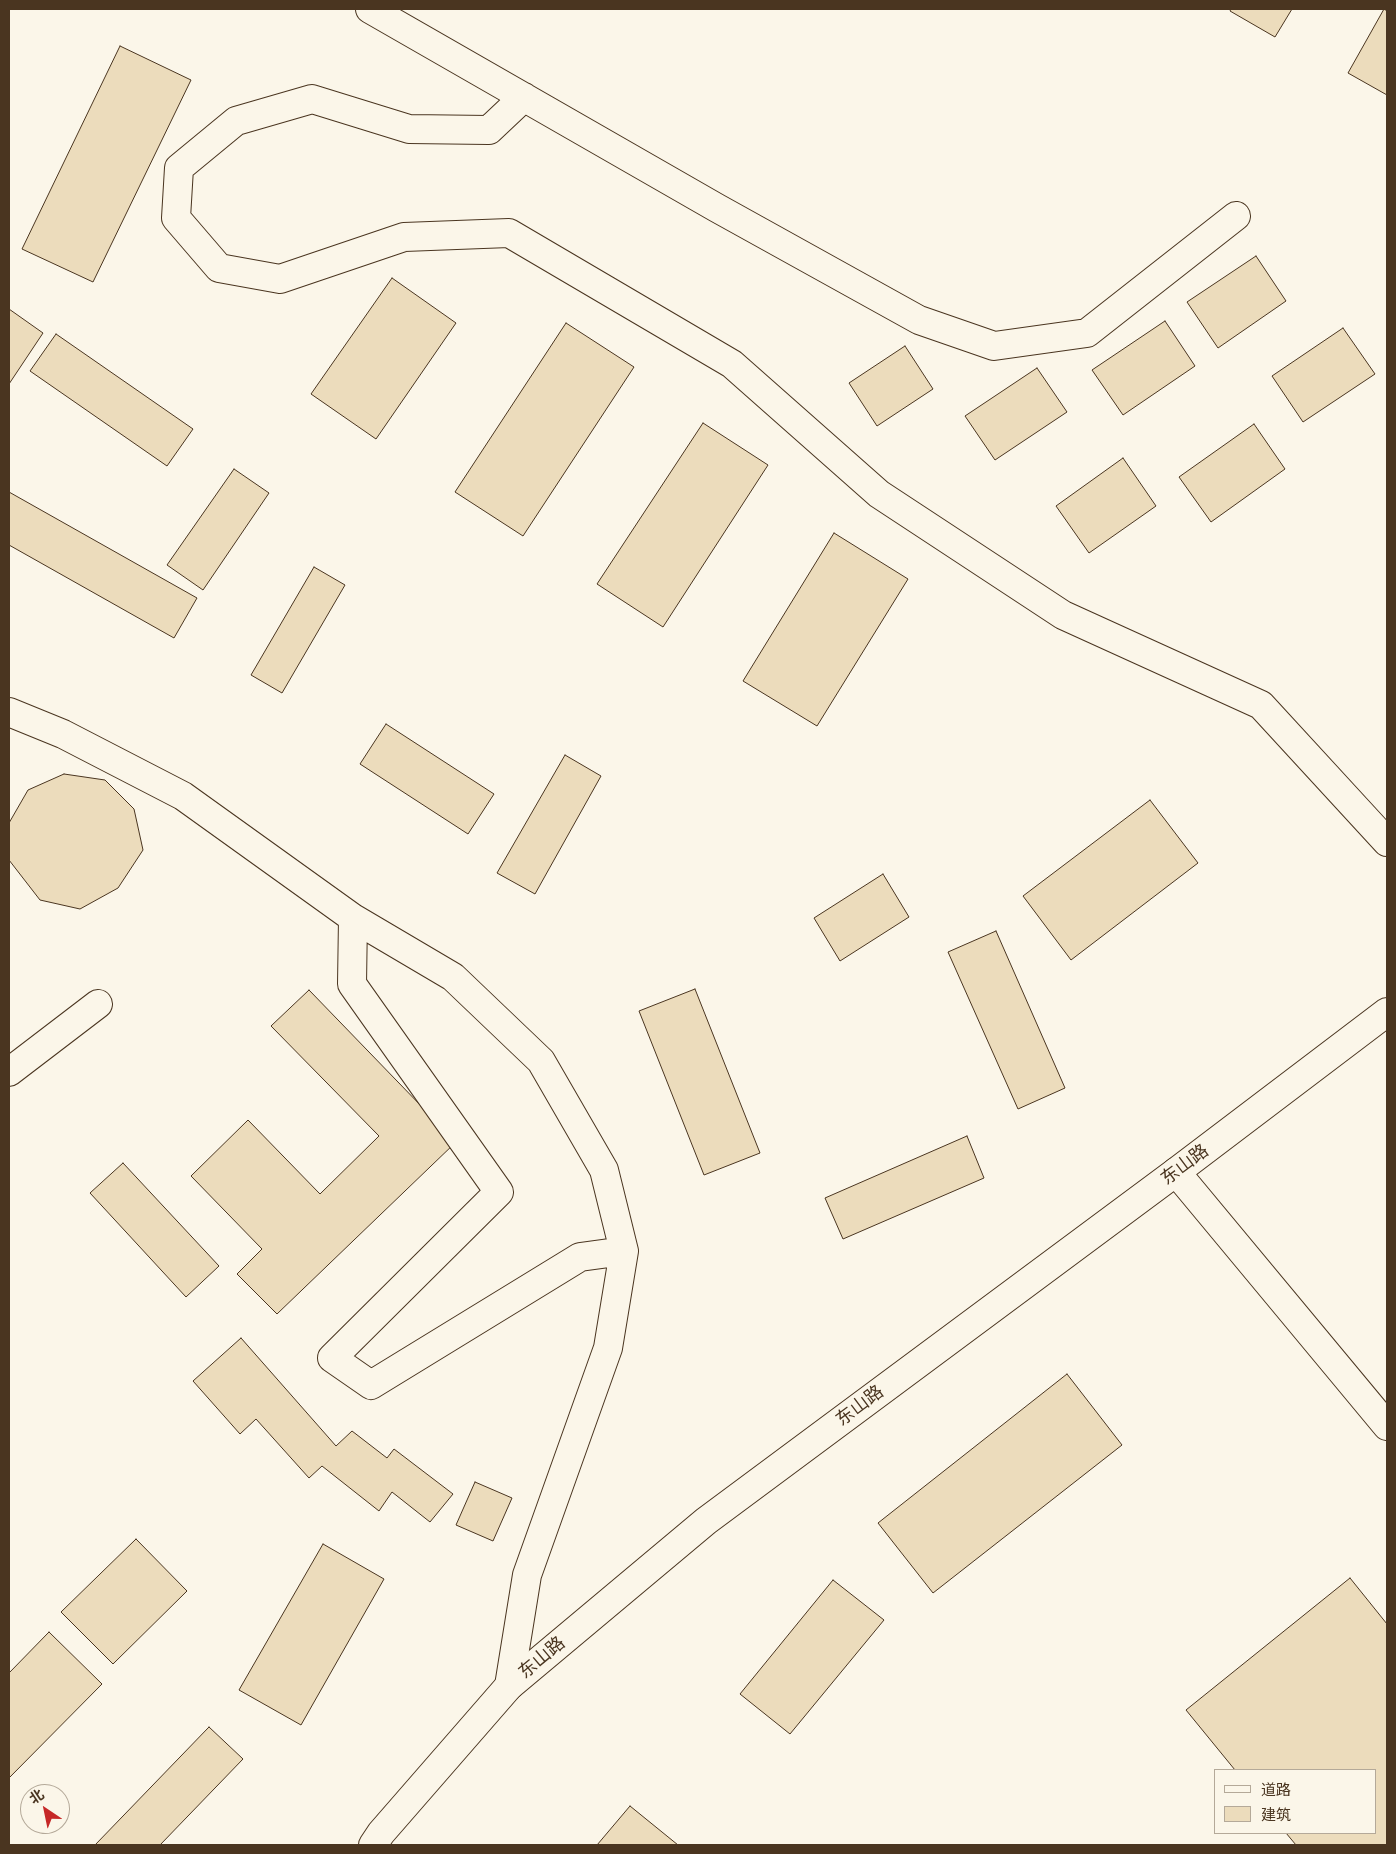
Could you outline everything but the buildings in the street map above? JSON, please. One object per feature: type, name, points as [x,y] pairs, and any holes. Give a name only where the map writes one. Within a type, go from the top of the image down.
[{"type":"main road","points":[[370,9],[725,212],[920,320],[994,346],[1087,333],[1236,216]]},
{"type":"main road","points":[[524,97],[489,130],[409,129],[312,98],[236,121],[179,168],[176,218],[218,268],[280,279],[404,237],[509,233],[732,364],[879,494],[1063,615],[1261,705],[1387,842]]},
{"type":"main road","points":[[9,712],[63,734],[183,796],[353,918],[453,977],[541,1061],[604,1170],[624,1251],[608,1348],[527,1575],[509,1686]]},
{"type":"main road","points":[[353,918],[352,984],[500,1192],[332,1358],[371,1385],[580,1257],[624,1251]]},
{"type":"main road","points":[[9,1072],[98,1004]]},
{"type":"main road","name":"东山路","points":[[373,1845],[381,1833],[509,1686],[706,1521],[1176,1172],[1387,1012]]},
{"type":"main road","points":[[1176,1172],[1387,1426]]}]
